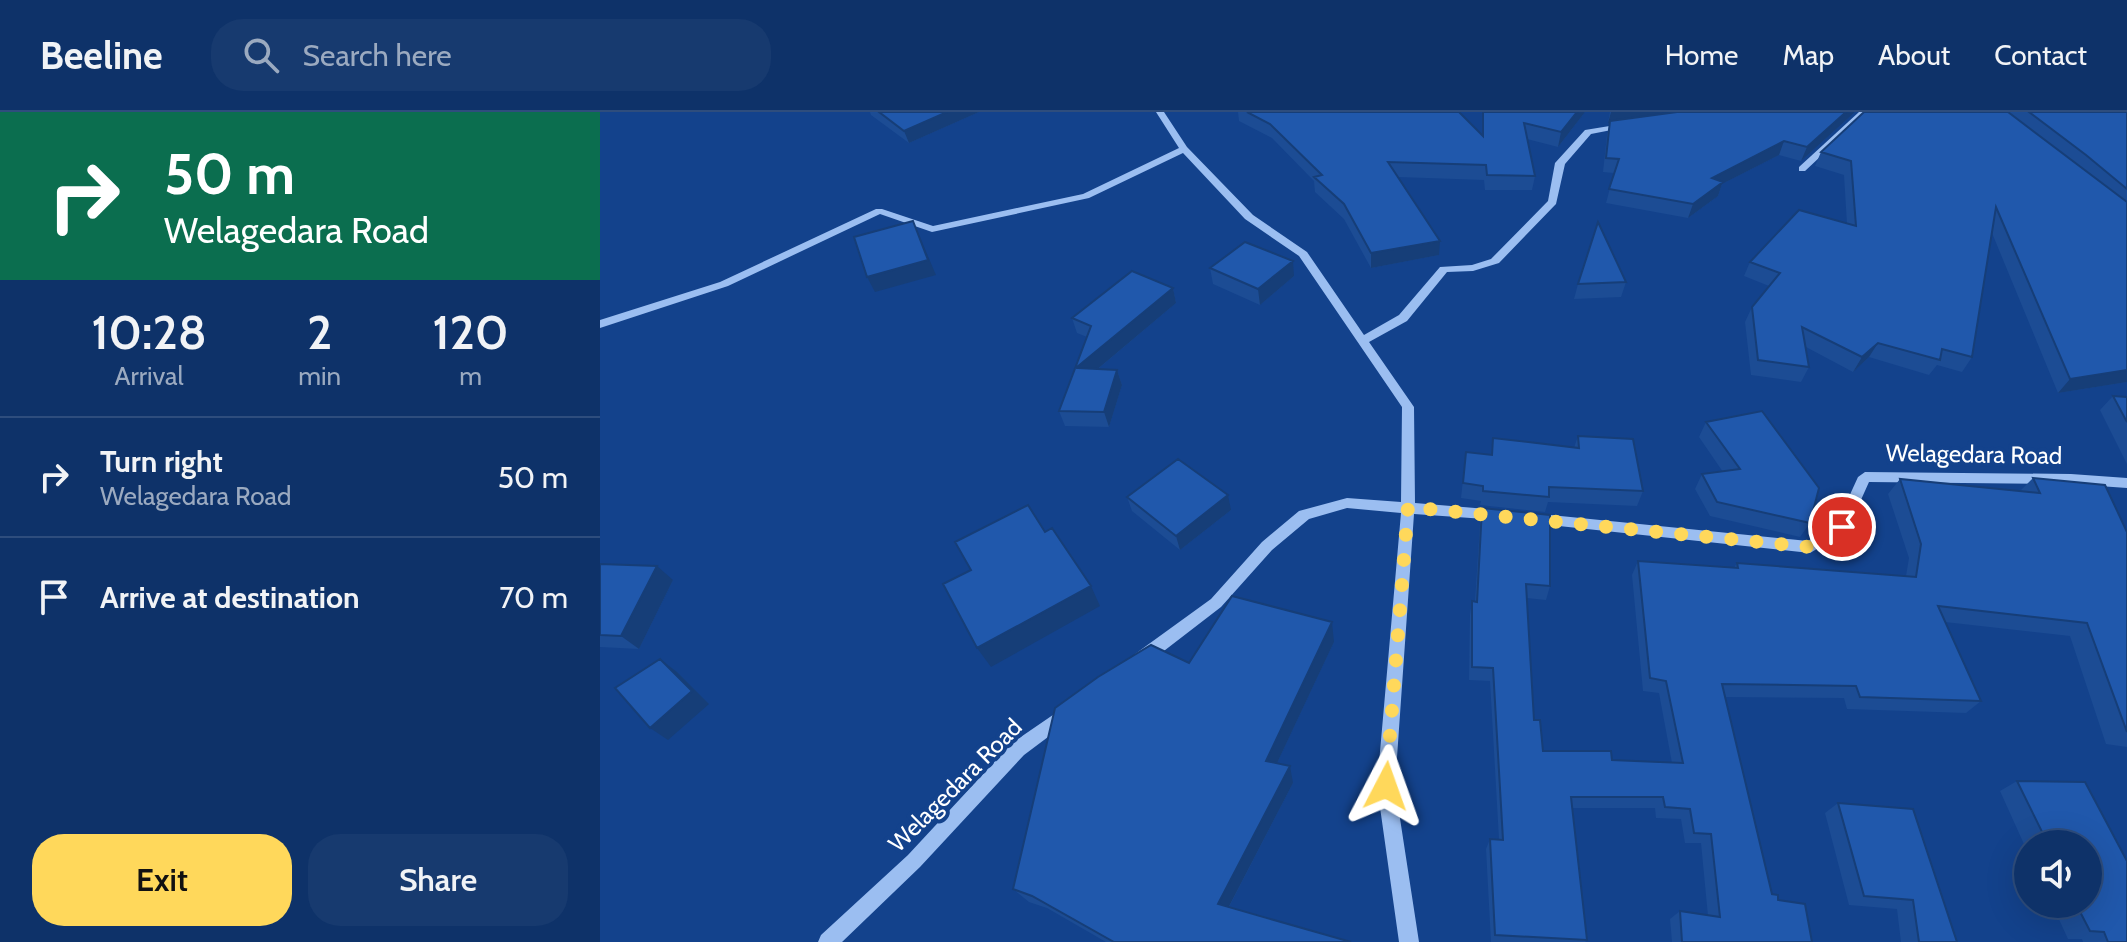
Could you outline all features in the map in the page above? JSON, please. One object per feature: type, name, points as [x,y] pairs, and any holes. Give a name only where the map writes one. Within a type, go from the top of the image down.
[{"type":"street","points":[[1160,112],[1184,149],[1249,217],[1303,254],[1408,407],[1408,507],[1386,786],[1409,942]]},
{"type":"street","points":[[1802,169],[1864,112]]},
{"type":"street","points":[[1362,341],[1403,318],[1444,269],[1473,268],[1495,261],[1553,202],[1560,163],[1588,132],[1644,124]]},
{"type":"street","points":[[600,324],[724,284],[879,211],[932,229],[1086,196],[1184,149]]},
{"type":"street","name":"Welagedara Road","points":[[1130,667],[1216,603],[1267,546],[1304,515],[1347,503],[1810,547],[1842,527],[1865,477],[2071,479],[2127,483]]},
{"type":"street","name":"Welagedara Road","points":[[828,942],[914,861],[1018,749],[1080,703]]},
{"type":"building","points":[[879,112],[947,112],[904,131]]},
{"type":"building","points":[[1247,112],[1459,112],[1483,136],[1483,112],[1577,112],[1561,132],[1524,123],[1535,176],[1487,175],[1486,165],[1388,162],[1440,241],[1371,253],[1344,204],[1314,177],[1322,175],[1270,124]]},
{"type":"building","points":[[1677,112],[1846,112],[1807,147],[1784,141],[1712,178],[1723,182],[1693,204],[1609,189],[1619,159],[1606,158],[1610,121]]},
{"type":"building","points":[[1864,112],[2008,112],[2127,202],[2127,370],[2070,379],[1996,207],[1972,357],[1942,349],[1940,360],[1878,343],[1862,357],[1802,327],[1809,367],[1758,360],[1752,307],[1780,273],[1750,262],[1799,210],[1856,226],[1851,161],[1821,152]]},
{"type":"building","points":[[2029,112],[2127,112],[2127,189],[2086,155]]},
{"type":"building","points":[[913,221],[928,260],[867,277],[854,237]]},
{"type":"building","points":[[1598,222],[1626,282],[1578,284]]},
{"type":"building","points":[[1245,242],[1293,261],[1258,289],[1210,268]]},
{"type":"building","points":[[1132,271],[1173,288],[1076,368],[1117,370],[1104,412],[1059,411],[1091,326],[1072,318]]},
{"type":"building","points":[[2113,396],[2127,397],[2127,422]]},
{"type":"building","points":[[1762,411],[1819,488],[1810,523],[1717,502],[1702,474],[1740,469],[1706,422]]},
{"type":"building","points":[[1578,436],[1633,439],[1643,491],[1549,487],[1549,497],[1483,491],[1483,486],[1463,483],[1466,452],[1492,455],[1493,438],[1579,448]]},
{"type":"building","points":[[1178,459],[1228,495],[1176,536],[1127,497]]},
{"type":"building","points":[[2033,478],[2105,485],[2127,532],[2127,732],[2087,623],[1938,606],[1981,701],[1860,697],[1856,686],[1722,684],[1772,894],[1778,895],[1778,900],[1805,904],[1812,942],[1682,942],[1680,911],[1720,917],[1711,834],[1694,833],[1690,809],[1665,807],[1663,797],[1571,797],[1587,940],[1495,935],[1490,839],[1503,840],[1493,668],[1472,667],[1472,601],[1477,602],[1482,508],[1550,515],[1550,586],[1526,584],[1534,720],[1540,720],[1543,751],[1611,751],[1612,760],[1683,763],[1666,681],[1650,678],[1638,561],[1738,568],[1737,563],[1916,577],[1921,544],[1900,479],[2040,493]]},
{"type":"building","points":[[1028,505],[1045,532],[1052,528],[1091,586],[977,648],[943,584],[971,570],[955,542]]},
{"type":"building","points":[[600,564],[657,566],[621,636],[600,635]]},
{"type":"building","points":[[1232,596],[1332,622],[1266,761],[1290,766],[1218,904],[1351,942],[1114,942],[1032,896],[1013,889],[1055,708],[1151,645],[1189,663]]},
{"type":"building","points":[[660,659],[692,691],[650,728],[615,688]]},
{"type":"building","points":[[2017,781],[2085,782],[2127,861],[2127,942],[2108,942],[2104,932],[2090,931],[2083,918],[2102,918],[2102,830],[2041,830]]},
{"type":"building","points":[[1838,803],[1913,809],[1957,942],[1919,942],[1913,900],[1864,896]]},
{"type":"route","points":[[1386,786],[1408,507],[1810,547],[1842,527]]}]
